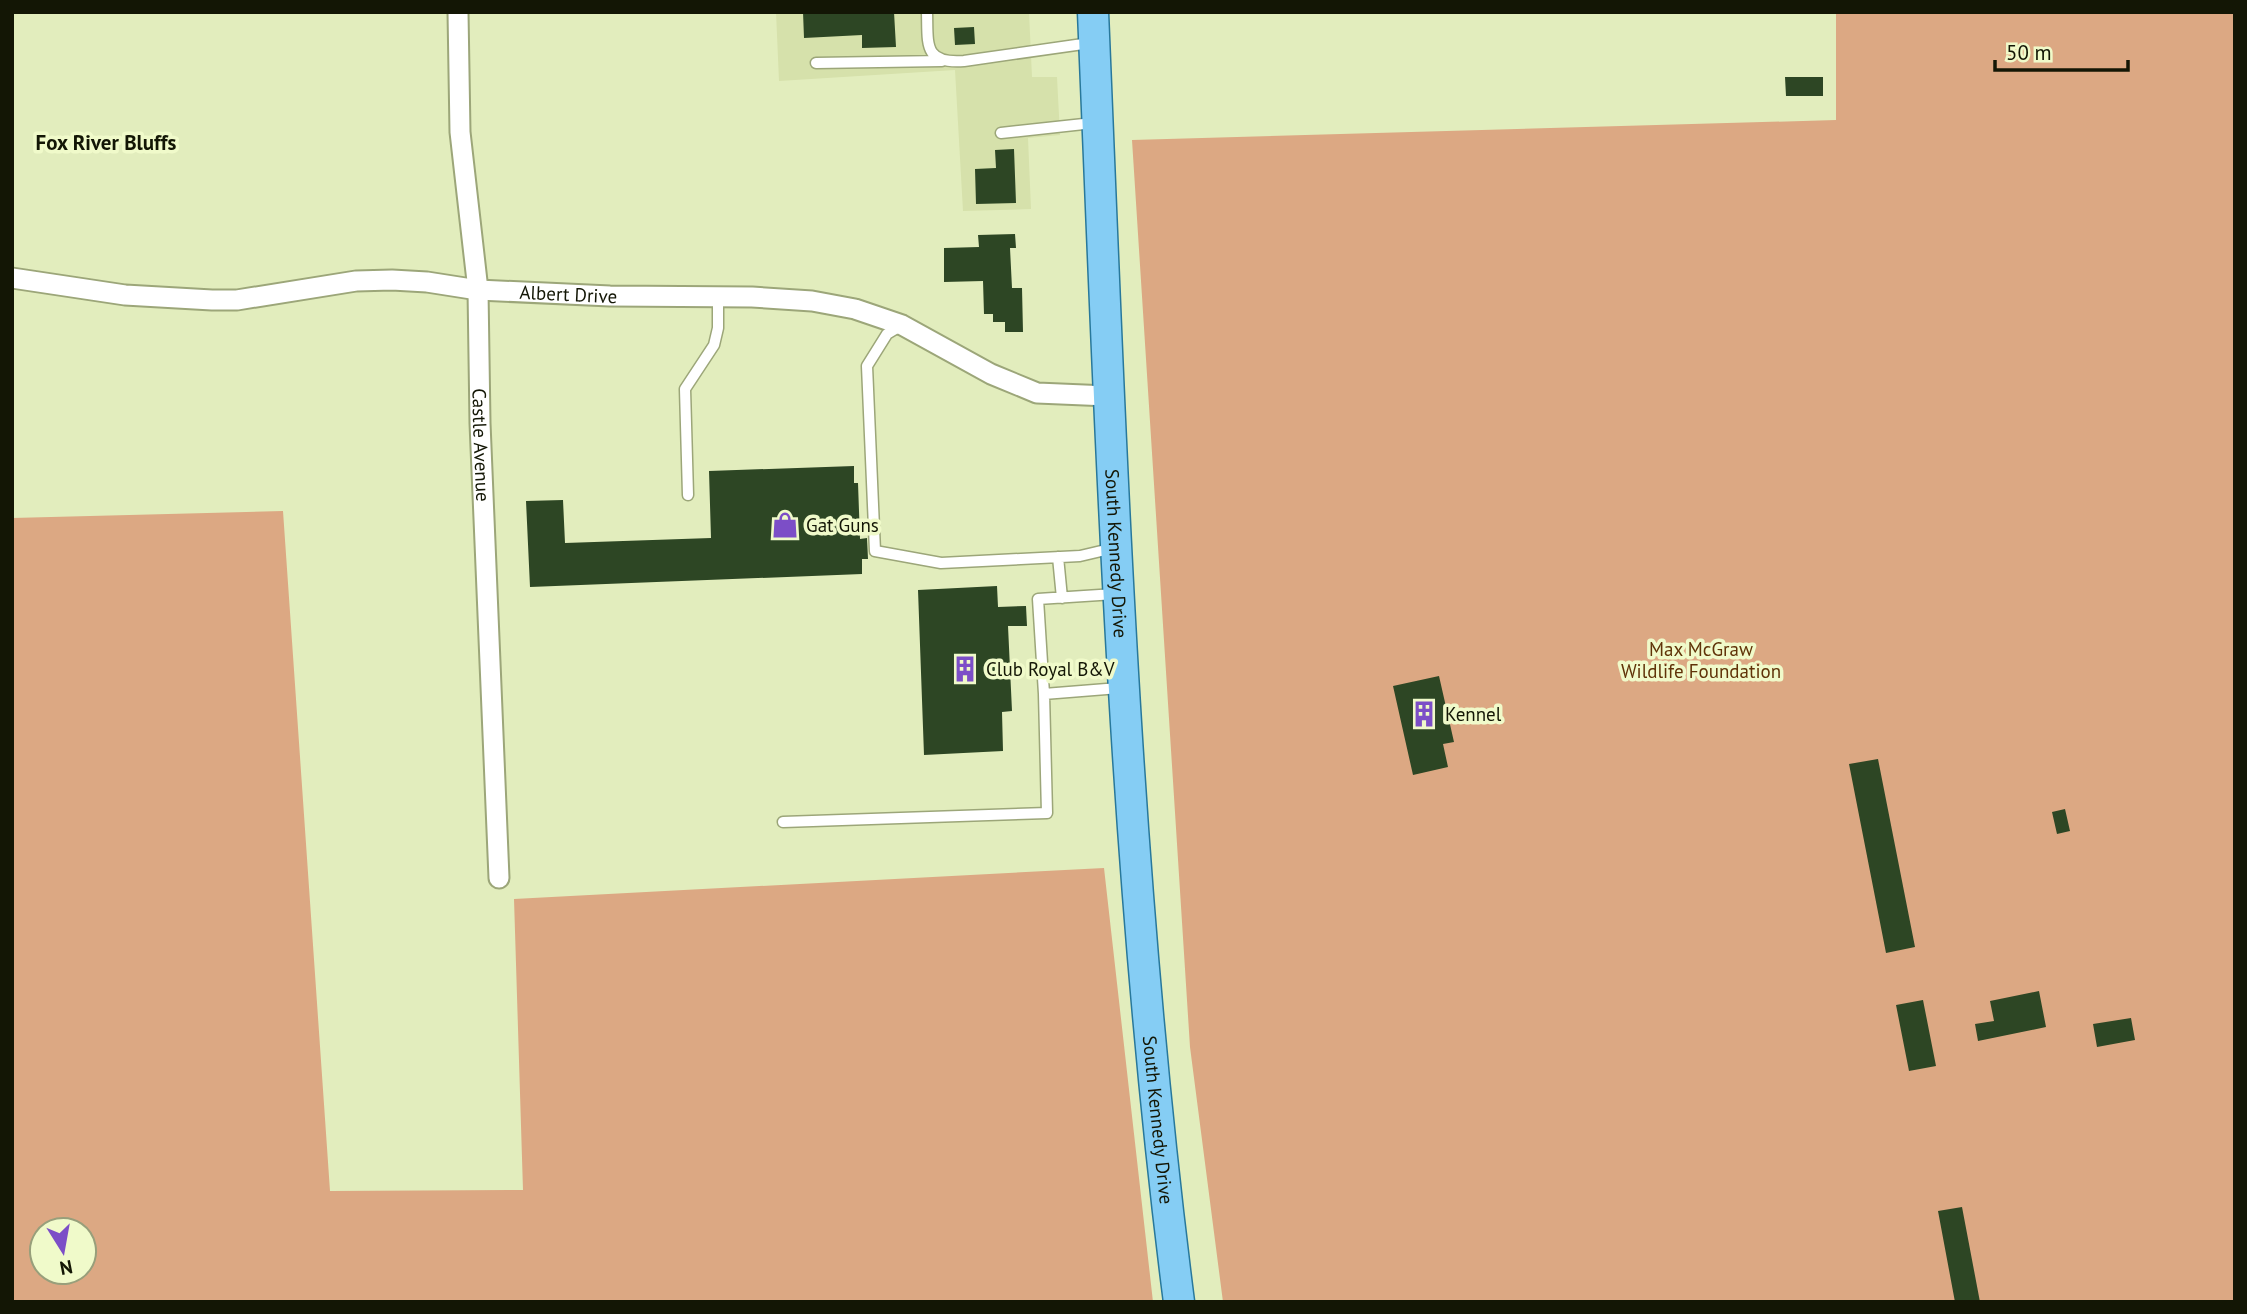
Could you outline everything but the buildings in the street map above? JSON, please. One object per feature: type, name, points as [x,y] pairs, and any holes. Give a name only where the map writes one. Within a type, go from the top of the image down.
[{"type":"main road","name":"South Kennedy Drive","points":[[1093,12],[1115,548],[1141,945],[1163,1178],[1180,1302]]},
{"type":"street","name":"Castle Avenue","points":[[458,12],[460,132],[478,290],[480,423],[499,878]]},
{"type":"street","name":"Albert Drive","points":[[12,278],[125,295],[212,300],[237,300],[356,281],[427,282],[478,290],[610,296],[783,299],[834,304],[902,325],[991,374],[1037,393],[1108,397]]},
{"type":"lane","points":[[927,12],[928,48],[941,59],[956,61]]},
{"type":"lane","points":[[816,62],[956,61],[1094,43]]},
{"type":"lane","points":[[1001,133],[1097,123]]},
{"type":"lane","points":[[688,495],[685,388],[713,345],[718,328],[718,297]]},
{"type":"lane","points":[[902,325],[887,334],[867,366],[875,551],[941,563],[1080,556],[1115,548]]},
{"type":"lane","points":[[1058,557],[1062,598]]},
{"type":"lane","points":[[783,822],[1047,813],[1038,599],[1118,594]]},
{"type":"lane","points":[[1044,694],[1124,688]]},
{"type":"shaded area","points":[[776,12],[1029,12],[1032,77],[1057,77],[1060,135],[1028,138],[1031,209],[963,211],[955,70],[779,81]]},
{"type":"green space","name":"Max McGraw Wildlife Foundation","points":[[1836,12],[2235,12],[2235,1302],[1223,1302],[1190,1047],[1132,140],[1836,120]]},
{"type":"green space","points":[[283,511],[330,1191],[523,1190],[514,899],[1104,868],[1153,1302],[12,1302],[12,518]]},
{"type":"place","name":"Gat Guns","points":[[785,525]]},
{"type":"place","name":"Club Royal B&V","points":[[965,669]]},
{"type":"place","name":"Kennel","points":[[1424,714]]},
{"type":"district","name":"Fox River Bluffs","points":[[106,143]]}]
